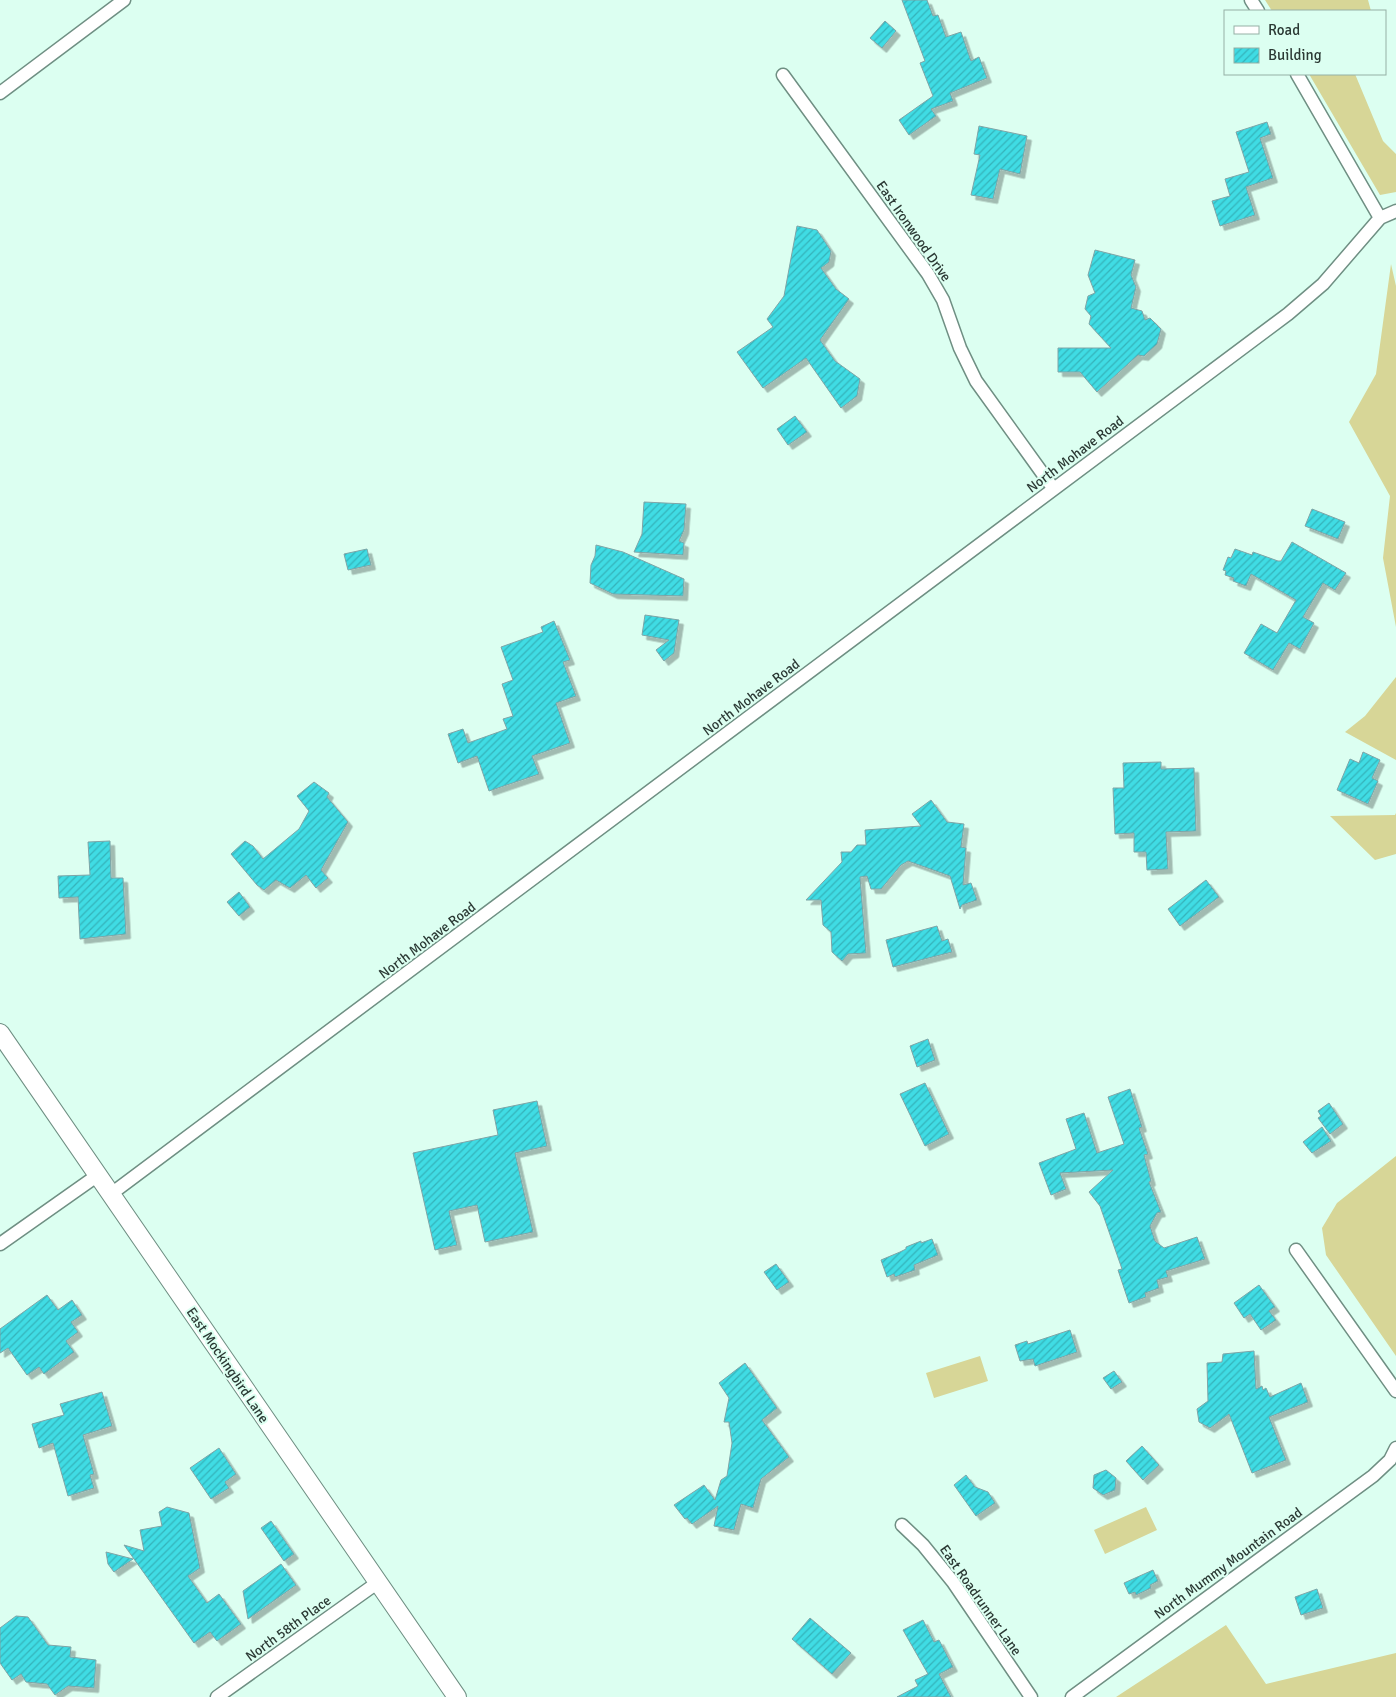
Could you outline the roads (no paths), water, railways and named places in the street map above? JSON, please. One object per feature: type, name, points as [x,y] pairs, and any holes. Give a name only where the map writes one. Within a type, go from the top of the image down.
[{"type":"street","points":[[0,93],[124,0]]},
{"type":"street","name":"East Ironwood Drive","points":[[783,75],[928,274],[943,300],[960,348],[976,381],[1053,488]]},
{"type":"street","points":[[1298,75],[1380,218]]},
{"type":"street","name":"North Mohave Road","points":[[111,1194],[1288,314],[1323,284],[1380,218],[1396,211]]},
{"type":"street","name":"East Mockingbird Lane","points":[[0,1033],[457,1697]]},
{"type":"street","points":[[0,1244],[98,1175]]},
{"type":"street","points":[[1296,1250],[1396,1391]]},
{"type":"street","name":"North Mummy Mountain Road","points":[[1072,1697],[1372,1476],[1390,1460],[1396,1448]]},
{"type":"street","name":"East Roadrunner Lane","points":[[902,1525],[923,1545],[953,1582],[1031,1697]]},
{"type":"street","name":"North 58th Place","points":[[217,1697],[377,1583]]}]
